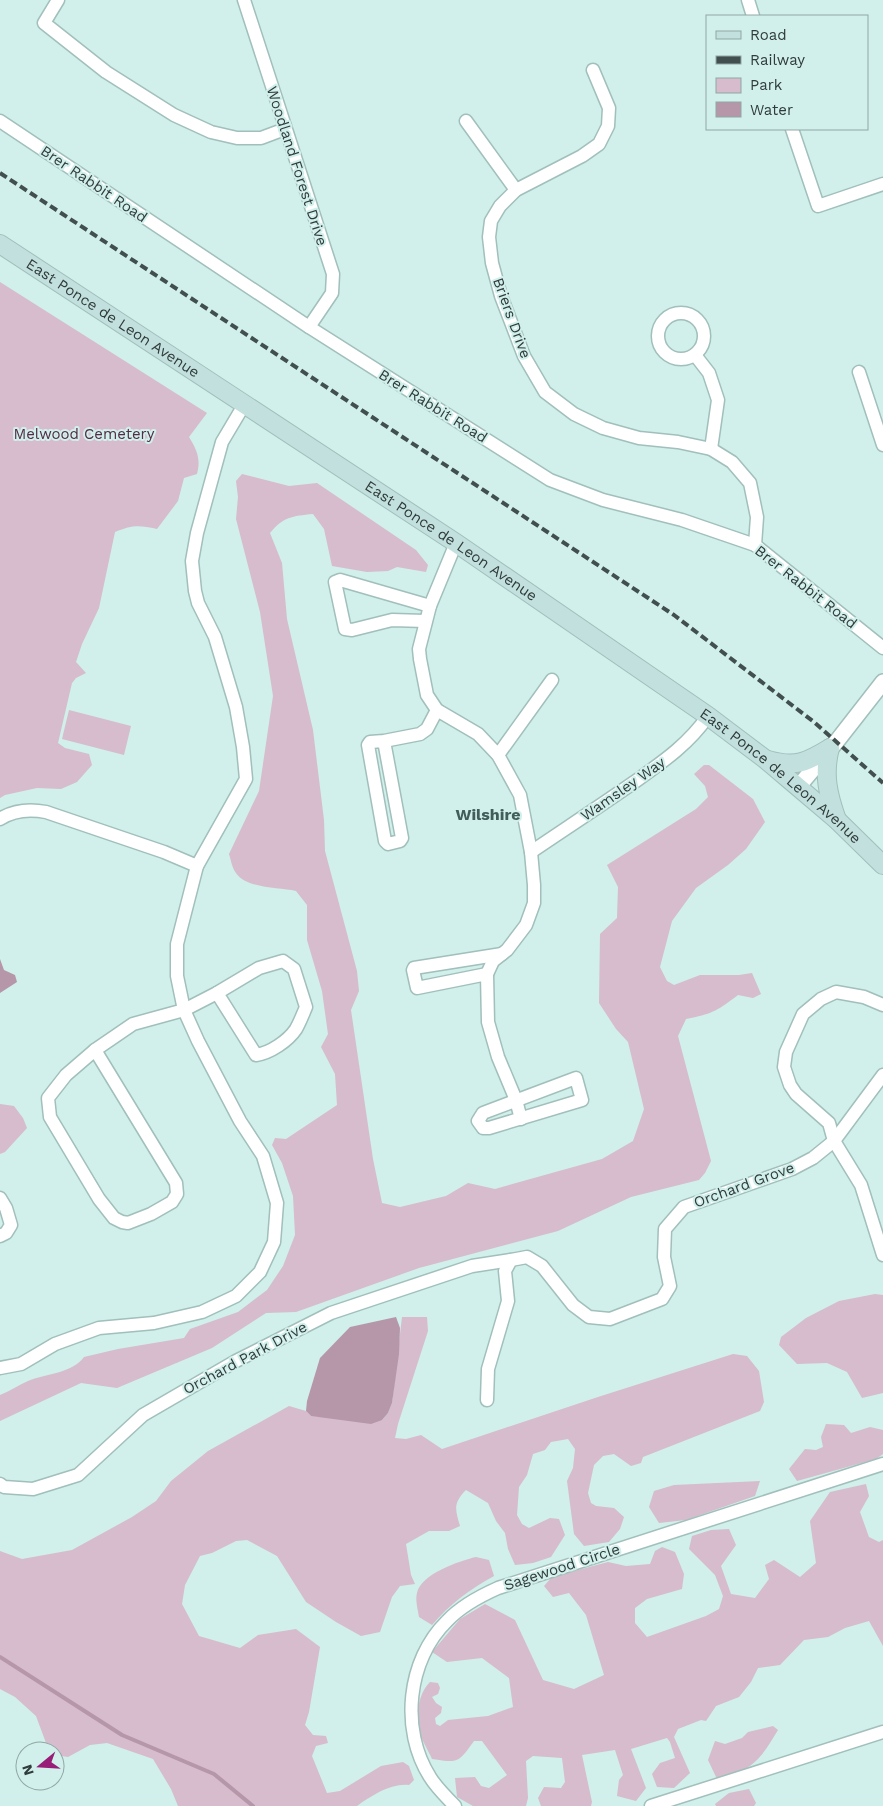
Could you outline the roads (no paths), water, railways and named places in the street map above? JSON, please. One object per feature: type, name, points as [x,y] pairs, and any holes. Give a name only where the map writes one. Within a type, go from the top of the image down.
[{"type":"main road","name":"East Ponce de Leon Avenue","points":[[0,244],[456,543],[708,716],[765,759],[838,821],[883,865]]},
{"type":"main road","points":[[765,759],[782,764],[799,764],[812,759],[830,748]]},
{"type":"main road","points":[[830,748],[826,779],[830,802],[838,821]]},
{"type":"street","points":[[58,0],[44,22],[106,72],[174,114],[211,132],[237,138],[261,138],[285,129]]},
{"type":"street","name":"Woodland Forest Drive","points":[[244,0],[333,274],[332,293],[309,327]]},
{"type":"street","points":[[748,0],[754,15]]},
{"type":"street","name":"Briers Drive","points":[[593,70],[609,108],[608,126],[599,144],[582,156],[516,190],[500,206],[491,221],[489,236],[492,263],[501,296],[524,356],[545,392],[574,414],[603,428],[639,438],[678,442],[711,449],[732,462],[750,483],[757,517],[755,545]]},
{"type":"street","name":"Brer Rabbit Road","points":[[0,121],[309,327],[550,480],[603,500],[682,520],[755,545],[883,648]]},
{"type":"street","points":[[466,121],[516,190]]},
{"type":"street","points":[[792,130],[818,206],[883,184]]},
{"type":"street","points":[[695,355],[709,373],[718,400],[711,449]]},
{"type":"street","points":[[859,372],[883,446]]},
{"type":"street","points":[[0,1368],[21,1364],[55,1344],[99,1328],[154,1323],[202,1312],[236,1296],[260,1272],[274,1242],[277,1203],[263,1156],[240,1121],[198,1041],[184,1010],[177,976],[177,944],[197,866],[246,779],[236,707],[215,637],[198,603],[192,561],[197,534],[222,442],[244,405]]},
{"type":"street","points":[[456,543],[425,621],[419,648],[420,659],[427,695],[437,710],[478,734],[498,755],[520,795],[531,852],[534,903],[526,925],[507,950],[493,961],[487,974],[488,1022],[498,1057],[516,1100],[521,1119]]},
{"type":"street","points":[[425,621],[392,620],[352,630],[346,629],[335,582],[340,580],[430,606]]},
{"type":"street","points":[[498,755],[552,680]]},
{"type":"street","points":[[798,787],[883,682]]},
{"type":"street","points":[[384,741],[402,838],[400,841],[388,844],[384,842],[368,745],[370,742],[420,734],[427,729],[437,710]]},
{"type":"street","name":"Wamsley Way","points":[[531,852],[674,754],[697,732],[708,716]]},
{"type":"street","points":[[0,819],[6,815],[32,809],[46,812],[164,852],[197,866]]},
{"type":"street","points":[[487,974],[417,988],[413,970],[414,968],[502,954]]},
{"type":"street","points":[[94,1050],[176,1183],[177,1194],[172,1202],[152,1214],[128,1223],[114,1218],[99,1199],[50,1117],[48,1098],[66,1075],[94,1050],[133,1024],[184,1010],[259,968],[283,961],[294,969],[306,1007],[296,1029],[286,1040],[264,1054],[256,1054],[217,993]]},
{"type":"street","points":[[883,1005],[864,997],[836,992],[821,999],[803,1014],[786,1052],[784,1067],[790,1085],[796,1094],[829,1123],[834,1141],[861,1185],[883,1255]]},
{"type":"street","points":[[834,1141],[883,1075]]},
{"type":"street","points":[[576,1078],[582,1100],[521,1119],[484,1128],[478,1121],[483,1113],[516,1100],[576,1078]]},
{"type":"street","name":"Orchard Grove","points":[[511,1260],[527,1257],[542,1266],[573,1305],[589,1317],[610,1320],[662,1298],[670,1286],[664,1257],[665,1228],[684,1207],[792,1169],[813,1158],[834,1141]]},
{"type":"street","points":[[0,1198],[6,1208],[11,1225],[6,1234],[0,1236]]},
{"type":"street","points":[[487,1400],[488,1369],[508,1301],[505,1270],[511,1260]]},
{"type":"street","name":"Orchard Park Drive","points":[[0,1484],[33,1489],[78,1475],[143,1415],[236,1361],[331,1313],[472,1266],[511,1260]]},
{"type":"street","name":"Sagewood Circle","points":[[456,1806],[430,1777],[416,1745],[412,1721],[411,1695],[418,1667],[430,1641],[447,1620],[477,1597],[498,1588],[883,1464]]},
{"type":"street","points":[[651,1806],[883,1732]]},
{"type":"water","points":[[0,959],[4,970],[15,975],[17,982],[0,993]]},
{"type":"water","points":[[396,1317],[400,1328],[399,1354],[392,1403],[388,1413],[382,1420],[371,1424],[311,1416],[306,1411],[307,1401],[320,1358],[350,1327]]},
{"type":"waterway","points":[[0,1657],[122,1735],[214,1774],[253,1806]]},
{"type":"railway","points":[[0,173],[674,615],[814,722],[883,783]]},
{"type":"district","name":"Wilshire","points":[[488,814]]},
{"type":"park label","name":"Melwood Cemetery","points":[[84,434]]}]
